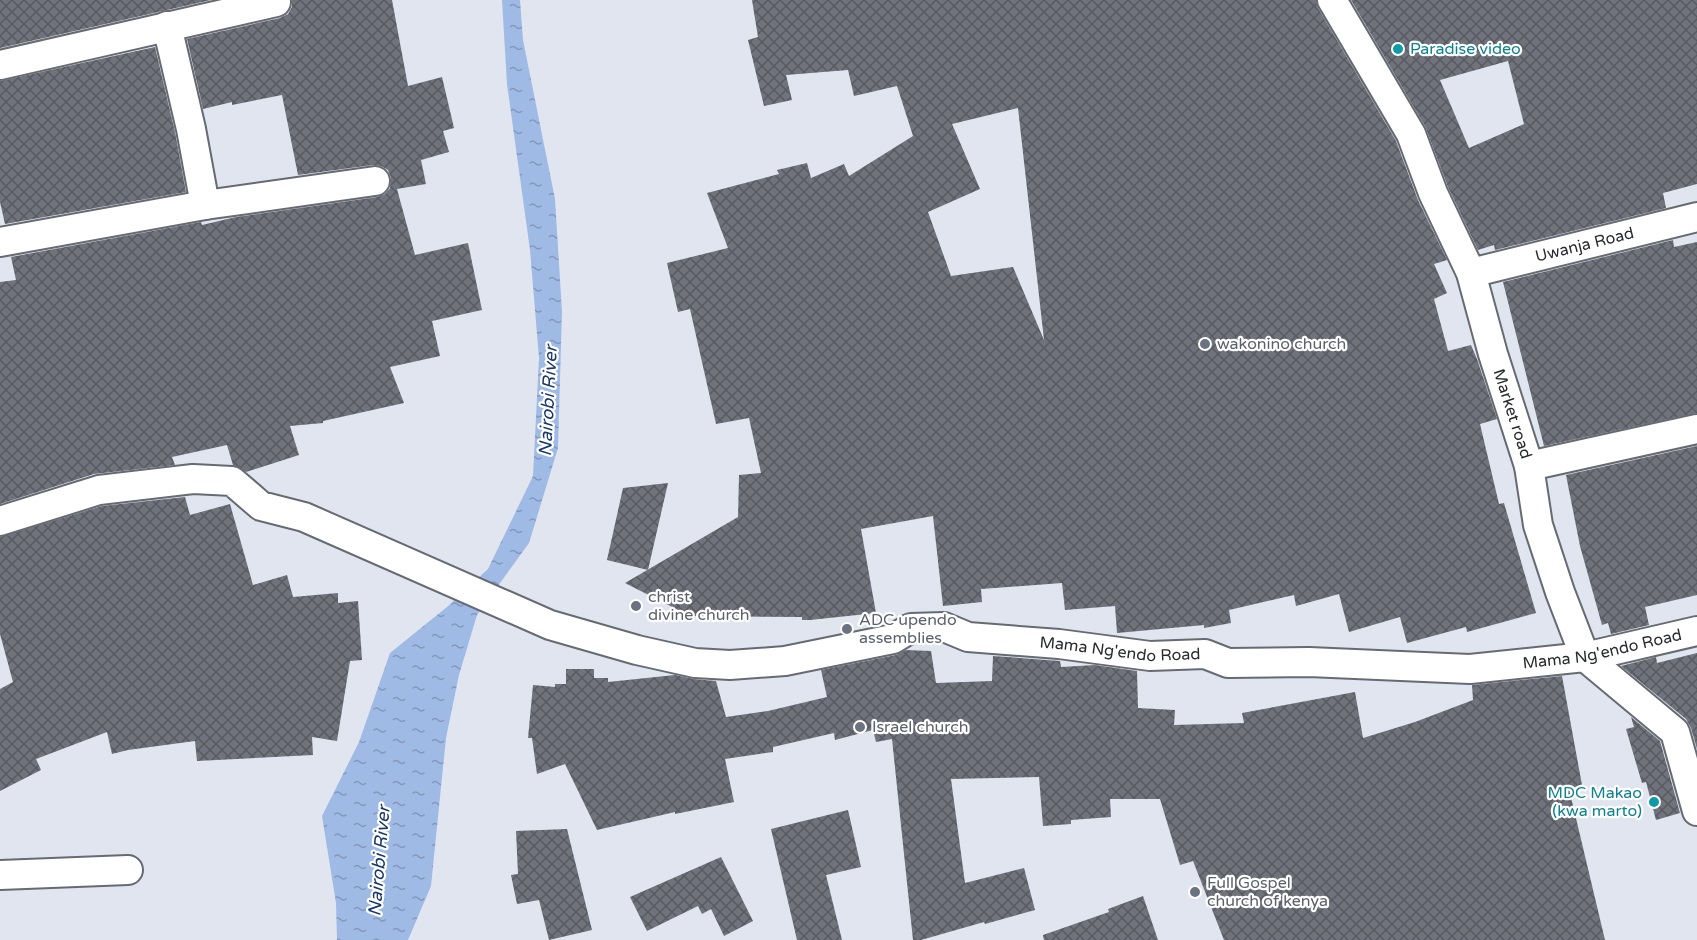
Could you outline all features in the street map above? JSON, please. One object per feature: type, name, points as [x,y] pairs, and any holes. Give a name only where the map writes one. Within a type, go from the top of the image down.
[{"type":"street","name":"Market road","points":[[1332,0],[1411,134],[1433,193],[1471,273],[1492,354],[1529,466],[1538,525],[1585,657],[1675,732],[1697,811]]},
{"type":"street","points":[[0,65],[276,2]]},
{"type":"street","points":[[167,26],[191,129],[205,206]]},
{"type":"street","points":[[0,242],[205,206],[375,181]]},
{"type":"street","name":"Uwanja Road","points":[[1471,273],[1697,217]]},
{"type":"street","points":[[1529,466],[1697,429]]},
{"type":"street","name":"Mama Ng'endo Road","points":[[0,520],[99,490],[193,479],[232,481],[261,506],[304,517],[550,626],[695,663],[730,665],[784,661],[893,639],[911,628],[944,627],[968,637],[1059,644],[1149,656],[1205,654],[1228,663],[1310,662],[1470,669],[1585,657],[1697,631]]},
{"type":"street","points":[[0,875],[128,870]]},
{"type":"water","name":"Nairobi River","points":[[502,0],[520,0],[523,40],[555,199],[562,312],[558,448],[529,543],[477,615],[459,675],[446,738],[431,886],[408,940],[337,940],[336,903],[322,816],[359,742],[390,653],[447,607],[488,569],[533,476],[539,358],[530,250],[507,84]]},
{"type":"building","points":[[0,0],[211,0],[0,48]]},
{"type":"building","points":[[292,0],[392,0],[408,86],[442,77],[454,128],[443,131],[449,152],[421,160],[426,184],[397,189],[415,255],[468,243],[482,310],[432,321],[440,356],[390,367],[404,403],[323,421],[323,423],[290,426],[299,455],[246,472],[233,465],[227,445],[172,457],[175,465],[94,474],[0,504],[0,282],[16,280],[11,257],[201,222],[202,225],[236,217],[377,197],[385,194],[390,188],[391,178],[388,170],[381,166],[373,165],[298,175],[282,95],[232,105],[232,102],[203,109],[187,39],[280,18],[288,14],[292,7]]},
{"type":"building","points":[[752,0],[1316,0],[1318,8],[1396,141],[1418,200],[1447,260],[1434,264],[1447,293],[1434,299],[1448,351],[1471,345],[1497,419],[1480,424],[1499,504],[1504,503],[1536,613],[1467,632],[1466,627],[1407,643],[1400,617],[1349,632],[1339,594],[1296,606],[1294,595],[1229,610],[1231,623],[1204,628],[1204,625],[1117,633],[1115,606],[1065,610],[1062,583],[981,589],[982,602],[943,606],[933,516],[861,529],[876,613],[810,620],[802,620],[802,617],[690,616],[625,583],[738,517],[739,475],[761,473],[749,418],[716,424],[690,309],[678,312],[667,263],[728,248],[707,193],[779,174],[777,170],[807,163],[811,178],[844,164],[849,176],[913,136],[897,86],[854,96],[848,70],[786,75],[792,100],[764,106],[748,40],[758,37]],"holes":[[[1018,108],[1044,340],[1013,267],[951,276],[928,212],[980,189],[952,124]]]},
{"type":"building","points":[[1351,0],[1697,0],[1697,184],[1663,193],[1666,208],[1495,250],[1494,245],[1478,250],[1448,187],[1425,126]],"holes":[[[1508,61],[1524,124],[1469,148],[1440,80]]]},
{"type":"building","points":[[155,47],[186,192],[5,224],[0,202],[0,81]]},
{"type":"building","points":[[1673,240],[1674,247],[1697,242],[1697,413],[1544,446],[1503,282]]},
{"type":"building","points":[[1697,446],[1697,595],[1645,607],[1649,625],[1611,634],[1608,623],[1602,625],[1580,546],[1566,475]]},
{"type":"building","points":[[668,483],[648,570],[607,560],[623,488]]},
{"type":"building","points":[[185,497],[190,515],[230,504],[253,585],[287,575],[293,597],[338,593],[338,603],[358,601],[362,660],[350,661],[337,741],[312,737],[313,755],[197,761],[195,741],[112,754],[107,732],[36,759],[41,770],[0,791],[0,689],[13,682],[0,634],[0,537],[102,506]]},
{"type":"building","points":[[906,650],[931,651],[936,683],[992,681],[993,656],[1060,661],[1061,667],[1095,665],[1137,671],[1138,708],[1175,710],[1174,725],[1244,723],[1242,713],[1355,692],[1363,738],[1415,722],[1473,700],[1472,685],[1562,676],[1582,785],[1569,789],[1605,940],[1224,940],[1193,861],[1180,865],[1160,799],[1110,799],[1111,817],[1071,820],[1071,824],[1043,826],[1039,777],[951,779],[965,883],[1024,868],[1035,910],[921,940],[913,940],[892,739],[876,742],[873,730],[835,740],[834,733],[773,747],[773,752],[725,759],[734,802],[675,814],[675,812],[597,830],[565,764],[537,774],[532,738],[528,738],[533,685],[555,687],[555,684],[566,684],[566,669],[594,669],[594,678],[608,678],[608,682],[675,675],[716,681],[726,717],[768,711],[827,697],[821,670],[896,655]]},
{"type":"building","points":[[1697,653],[1697,749],[1686,719],[1621,666],[1656,657],[1657,663]]},
{"type":"building","points":[[1631,717],[1660,741],[1680,813],[1656,820],[1646,782],[1642,783],[1626,729],[1634,727]]},
{"type":"building","points":[[848,810],[861,867],[826,875],[842,940],[797,940],[771,829]]},
{"type":"building","points":[[567,829],[592,930],[549,940],[539,900],[517,904],[511,875],[518,874],[516,831]]},
{"type":"building","points":[[721,857],[753,921],[724,936],[711,909],[702,914],[698,906],[647,931],[630,897]]},
{"type":"building","points":[[1143,896],[1158,940],[1044,940],[1043,935],[1109,912],[1108,909]]},
{"type":"place","name":"Paradise video","points":[[1398,49]]},
{"type":"place","name":"wakonino church","points":[[1205,344]]},
{"type":"place","name":"christ divine church","points":[[636,606]]},
{"type":"place","name":"ADC upendo assemblies","points":[[847,629]]},
{"type":"place","name":"Israel church","points":[[860,727]]},
{"type":"place","name":"MDC Makao (kwa marto)","points":[[1654,802]]},
{"type":"place","name":"Full Gospel church of kenya","points":[[1195,892]]}]
